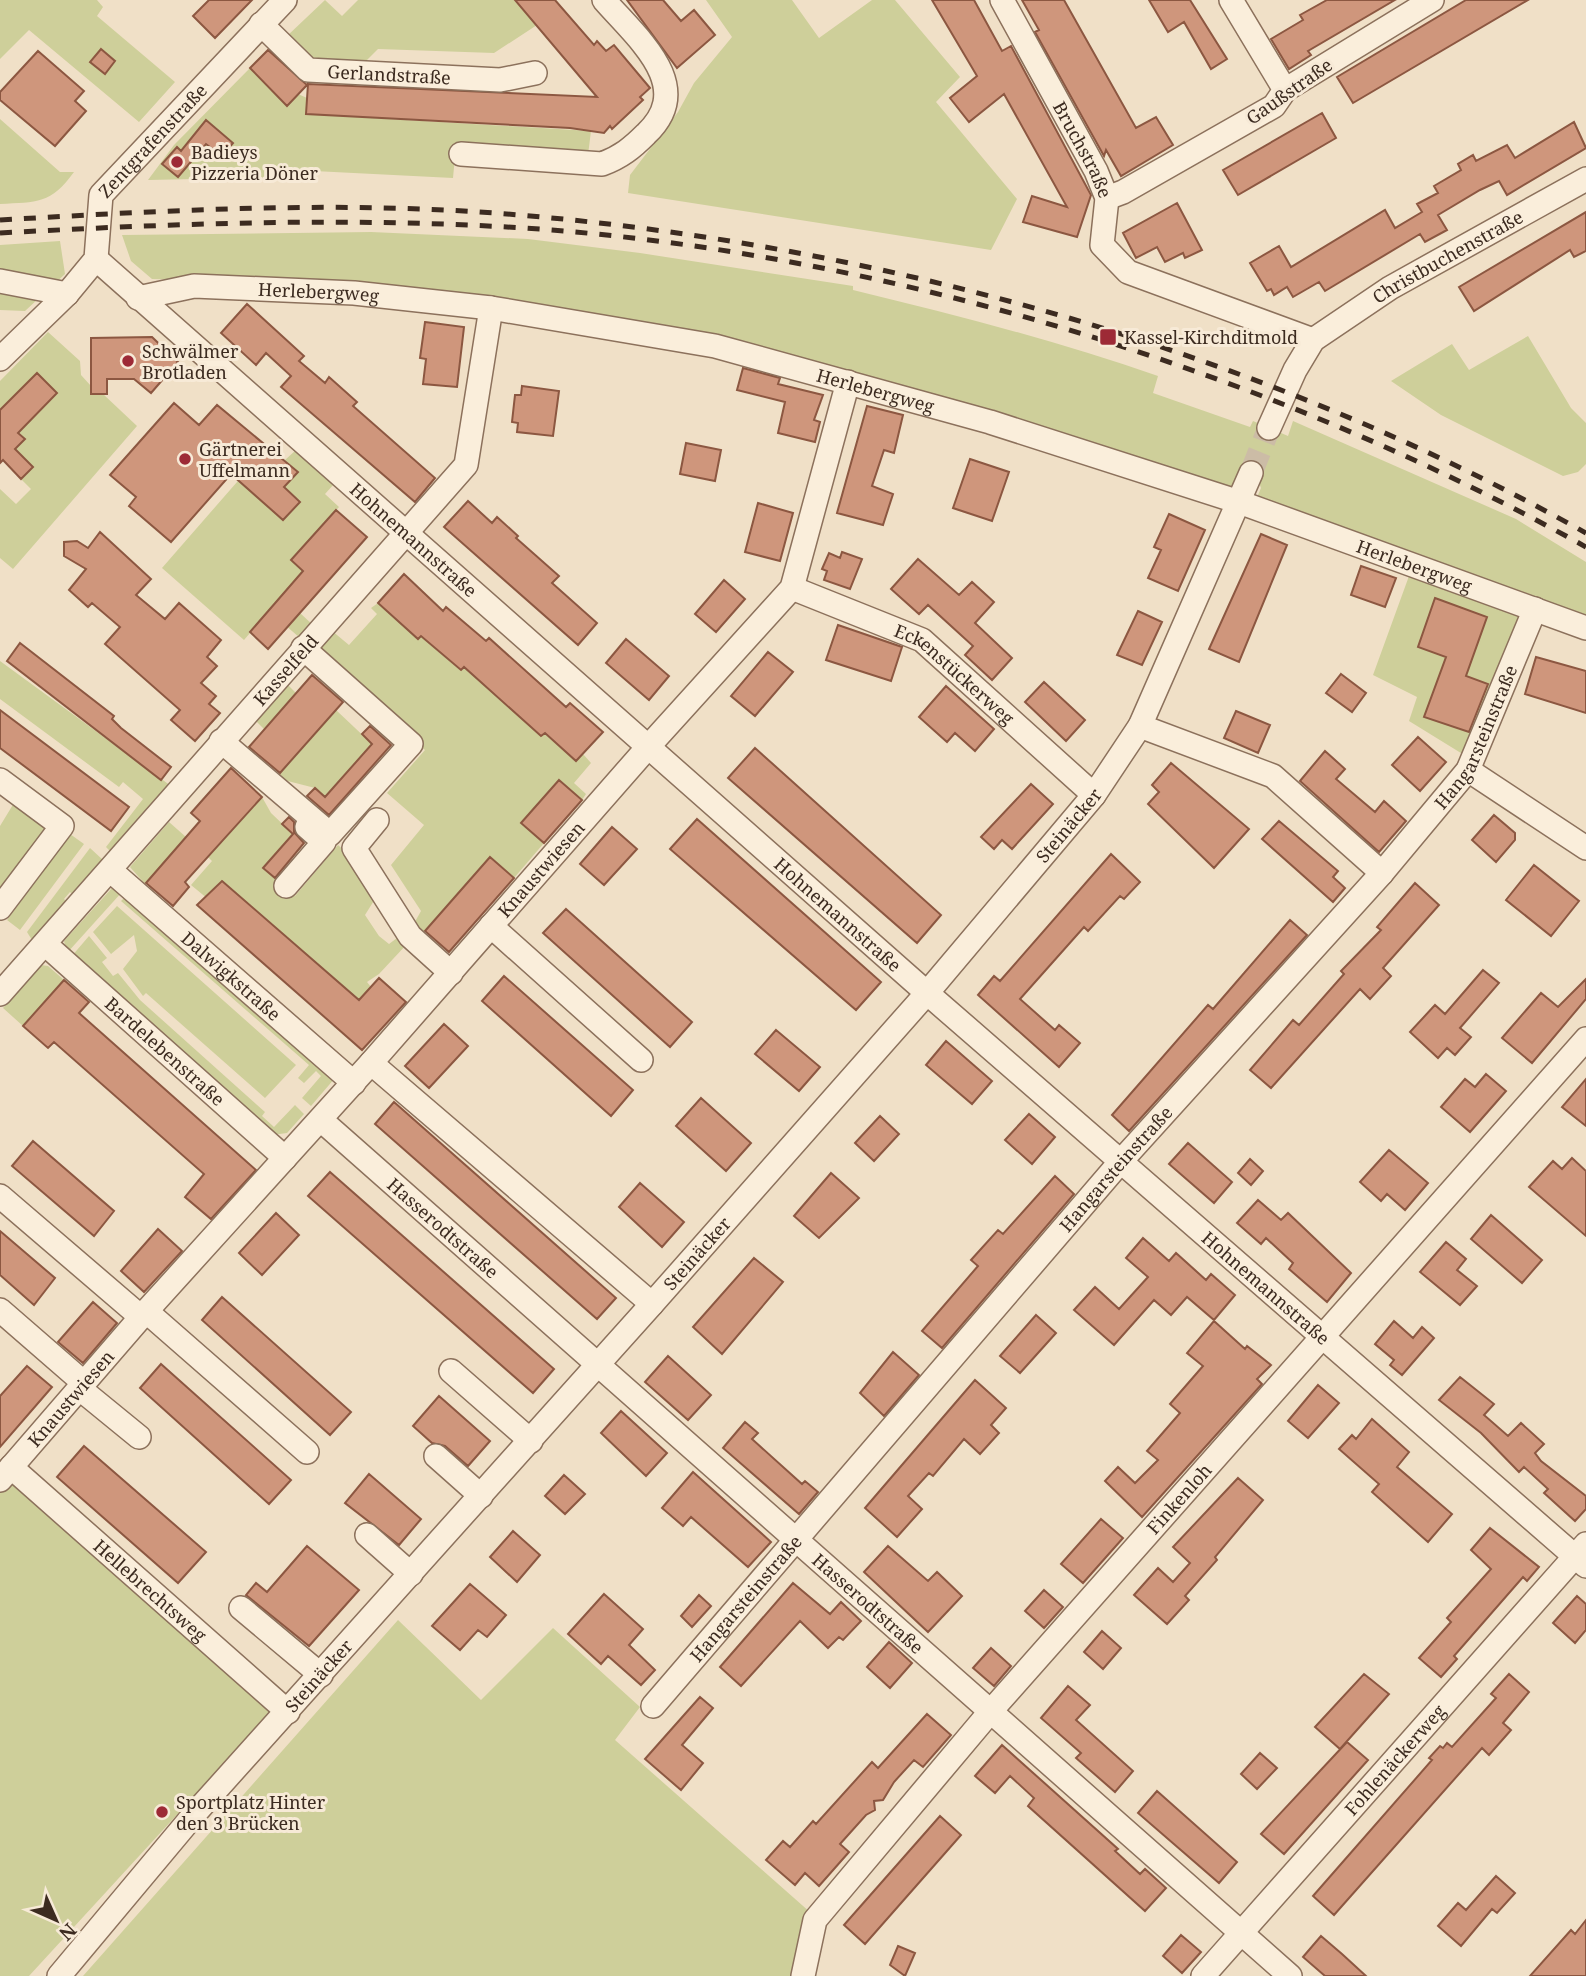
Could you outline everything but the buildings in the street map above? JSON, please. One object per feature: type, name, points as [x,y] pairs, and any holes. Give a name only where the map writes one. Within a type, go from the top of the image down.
[{"type":"street","name":"Zentgrafenstraße","points":[[96,258],[101,195],[285,0]]},
{"type":"street","points":[[461,154],[602,164],[624,156],[657,124],[668,99],[665,77],[647,50],[604,0]]},
{"type":"street","name":"Bruchstraße","points":[[1002,0],[1096,171],[1107,198],[1102,245],[1128,272],[1313,340]]},
{"type":"street","points":[[1231,0],[1285,90]]},
{"type":"street","name":"Gaußstraße","points":[[1107,198],[1123,192],[1274,106],[1285,90],[1432,0]]},
{"type":"street","name":"Gerlandstraße","points":[[261,24],[308,70],[500,80],[535,73]]},
{"type":"street","name":"Christbuchenstraße","points":[[1313,340],[1390,288],[1586,179]]},
{"type":"street","points":[[0,359],[66,294],[96,258]]},
{"type":"street","name":"Hohnemannstraße","points":[[96,258],[138,298],[927,993],[1322,1336],[1582,1555]]},
{"type":"street","points":[[0,281],[66,294]]},
{"type":"street","name":"Herlebergweg","points":[[138,298],[194,286],[253,286],[491,308],[715,346],[990,422],[1239,502],[1586,628]]},
{"type":"street","name":"Kasselfeld","points":[[0,994],[466,464],[491,308]]},
{"type":"street","points":[[1269,428],[1295,370],[1313,340]]},
{"type":"street","name":"Knaustwiesen","points":[[5,1474],[143,1314],[321,1120],[648,747],[792,588],[848,382]]},
{"type":"street","name":"Steinäcker","points":[[60,1976],[197,1811],[531,1441],[927,993],[1094,795],[1140,726],[1251,473]]},
{"type":"street","name":"Eckenstückerweg","points":[[792,588],[922,640],[1094,795]]},
{"type":"street","name":"Hangarsteinstraße","points":[[653,1706],[1122,1160],[1382,873],[1468,770],[1535,609]]},
{"type":"street","points":[[218,745],[330,834],[411,744],[303,648]]},
{"type":"street","points":[[1140,726],[1273,776],[1382,873]]},
{"type":"street","points":[[218,745],[324,842],[286,886]]},
{"type":"street","points":[[1468,770],[1586,848]]},
{"type":"street","points":[[0,780],[62,827],[0,908]]},
{"type":"street","points":[[377,820],[354,848],[410,936],[451,973]]},
{"type":"street","name":"Dalwigkstraße","points":[[110,870],[354,1083]]},
{"type":"street","points":[[491,926],[642,1060]]},
{"type":"street","name":"Bardelebenstraße","points":[[45,944],[285,1158]]},
{"type":"street","name":"Finkenloh","points":[[803,1976],[815,1920],[990,1712],[1586,1039]]},
{"type":"street","points":[[371,1063],[652,1304]]},
{"type":"street","name":"Hasserodtstraße","points":[[321,1120],[795,1542],[1290,1976]]},
{"type":"street","points":[[0,1196],[307,1452]]},
{"type":"street","points":[[0,1310],[139,1437]]},
{"type":"street","points":[[451,1371],[531,1441]]},
{"type":"street","points":[[436,1456],[481,1496]]},
{"type":"street","name":"Hellebrechtsweg","points":[[5,1474],[288,1712]]},
{"type":"street","points":[[367,1535],[411,1574]]},
{"type":"street","name":"Fohlenäckerweg","points":[[1203,1976],[1582,1555]]},
{"type":"street","points":[[241,1608],[320,1675]]},
{"type":"green space","points":[[0,0],[97,0],[103,7],[97,16],[175,82],[139,122],[29,30],[0,59]]},
{"type":"green space","points":[[325,0],[342,16],[358,0],[515,0],[537,25],[494,53],[378,49],[359,68],[316,67],[286,37]]},
{"type":"green space","points":[[706,0],[792,0],[819,38],[872,0],[895,0],[960,77],[936,102],[1017,199],[991,250],[628,193],[630,175],[678,112],[694,83],[732,37]]},
{"type":"green space","points":[[250,68],[287,106],[298,94],[307,98],[307,114],[591,131],[588,155],[456,146],[453,178],[294,170],[288,177],[148,180],[174,145]]},
{"type":"green space","points":[[0,119],[60,172],[74,172],[50,196],[34,201],[0,204]]},
{"type":"green space","points":[[371,232],[528,239],[640,253],[853,286],[853,290],[1083,351],[1158,376],[1153,393],[1250,427],[1253,421],[1288,436],[1293,421],[1516,519],[1586,562],[1586,618],[1255,502],[1261,488],[1257,477],[1236,481],[1230,492],[705,332],[481,297],[323,283],[152,279],[131,261],[122,235]]},
{"type":"green space","points":[[60,241],[65,274],[25,311],[0,310],[0,245]]},
{"type":"green space","points":[[48,332],[80,361],[81,375],[91,386],[91,394],[103,394],[137,426],[13,569],[0,558],[0,489],[16,504],[31,489],[21,479],[15,449],[24,439],[0,415],[0,381]]},
{"type":"green space","points":[[1528,336],[1571,408],[1586,423],[1586,464],[1578,472],[1563,476],[1441,415],[1391,381],[1452,344],[1469,370]]},
{"type":"green space","points":[[296,450],[334,484],[325,494],[339,507],[291,560],[303,571],[287,589],[287,601],[313,625],[300,638],[269,611],[244,640],[162,568],[257,459],[251,492],[283,520],[300,502],[284,487],[298,472],[285,460]]},
{"type":"green space","points":[[1409,576],[1528,614],[1469,758],[1409,721],[1417,697],[1373,675]]},
{"type":"green space","points":[[378,603],[418,639],[421,636],[460,670],[464,667],[541,736],[545,733],[576,761],[583,754],[591,763],[574,783],[586,794],[582,800],[559,780],[544,843],[514,878],[490,857],[421,935],[412,927],[421,911],[391,865],[424,825],[387,793],[425,750],[314,651],[331,630],[349,645],[377,614],[371,608]]},
{"type":"green space","points":[[0,661],[171,786],[112,853],[106,847],[143,799],[123,782],[119,787],[0,699]]},
{"type":"green space","points":[[286,683],[296,693],[264,729],[253,718]]},
{"type":"green space","points":[[336,710],[372,744],[325,797],[315,788],[276,778]]},
{"type":"green space","points":[[262,797],[271,813],[293,834],[264,869],[295,896],[338,845],[352,858],[375,899],[365,915],[379,936],[389,944],[401,935],[407,944],[379,974],[367,982],[371,987],[350,1010],[343,986],[223,882],[208,899],[191,885],[212,861],[205,854]]},
{"type":"green space","points":[[14,803],[48,830],[0,895],[0,826]]},
{"type":"green space","points":[[169,822],[186,837],[145,884],[130,867]]},
{"type":"green space","points":[[70,834],[84,844],[20,930],[7,920]]},
{"type":"green space","points":[[90,848],[103,860],[72,894],[70,892],[64,899],[66,901],[32,940],[27,932]]},
{"type":"green space","points":[[112,888],[122,892],[67,953],[64,941]]},
{"type":"green space","points":[[127,895],[335,1078],[311,1106],[302,1098],[321,1076],[316,1071],[304,1083],[298,1078],[309,1065],[121,901]]},
{"type":"green space","points":[[117,906],[296,1065],[265,1098],[146,993],[143,996],[123,969],[137,951],[134,935],[111,954],[93,932]]},
{"type":"green space","points":[[89,936],[107,958],[102,962],[113,976],[118,973],[140,1000],[265,1112],[262,1116],[274,1127],[295,1105],[304,1114],[287,1133],[272,1135],[71,957]]},
{"type":"green space","points":[[41,965],[48,966],[64,980],[23,1026],[3,1008]]},
{"type":"green space","points":[[12,1475],[273,1710],[29,1976],[0,1976],[0,1488]]},
{"type":"green space","points":[[398,1620],[481,1700],[553,1628],[640,1707],[615,1740],[811,1913],[799,1976],[83,1976]]},
{"type":"tunnel","points":[[1251,473],[1269,428]]},
{"type":"railway","points":[[0,220],[260,208],[454,210],[657,230],[795,252],[933,282],[1069,318],[1204,361],[1335,412],[1463,469],[1586,533]]},
{"type":"railway","points":[[0,233],[138,226],[414,223],[552,230],[685,245],[818,267],[952,298],[1086,335],[1216,379],[1344,429],[1468,485],[1586,547]]},
{"type":"place","name":"Badieys Pizzeria Döner","points":[[177,162]]},
{"type":"place","name":"Kassel-Kirchditmold","points":[[1108,337]]},
{"type":"place","name":"Schwälmer Brotladen","points":[[128,361]]},
{"type":"place","name":"Gärtnerei Uffelmann","points":[[185,459]]},
{"type":"place","name":"Sportplatz Hinter den 3 Brücken","points":[[162,1812]]}]
